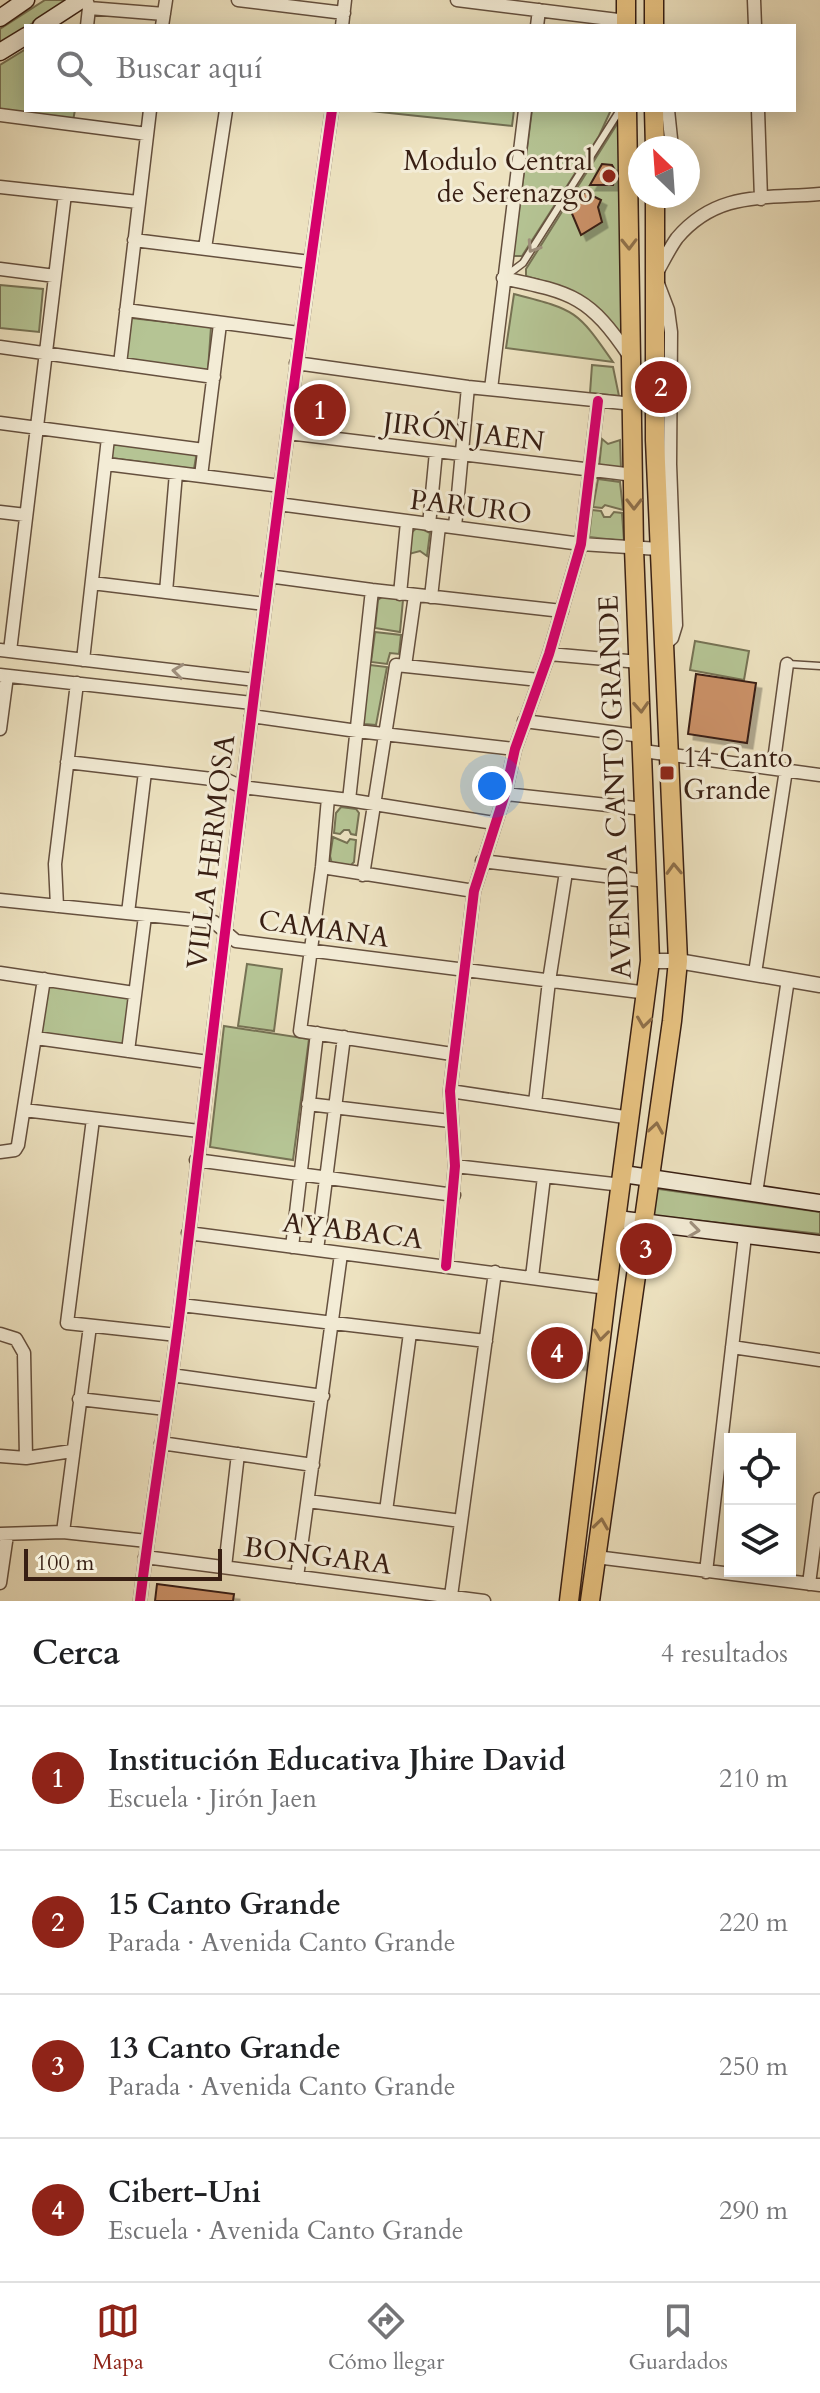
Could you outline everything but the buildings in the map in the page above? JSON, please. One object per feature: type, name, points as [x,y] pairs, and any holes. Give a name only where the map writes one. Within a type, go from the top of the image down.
[{"type":"main road","points":[[0,18],[26,0]]},
{"type":"main road","points":[[626,0],[626,24]]},
{"type":"main road","points":[[654,0],[654,24]]},
{"type":"main road","points":[[45,24],[85,3]]},
{"type":"main road","points":[[0,52],[24,37]]},
{"type":"main road","name":"AVENIDA CANTO GRANDE","points":[[569,1601],[650,961],[634,548],[627,112]]},
{"type":"main road","points":[[654,112],[655,136]]},
{"type":"main road","name":"AVENIDA CANTO GRANDE","points":[[590,1601],[678,961],[659,549],[655,208]]},
{"type":"main road","points":[[622,1180],[648,1178],[820,1203]]},
{"type":"main road","points":[[617,1219],[820,1244]]},
{"type":"street","points":[[87,24],[85,3],[163,20],[166,0]]},
{"type":"street","points":[[238,0],[344,13]]},
{"type":"street","points":[[457,0],[626,24]]},
{"type":"street","points":[[754,0],[755,24]]},
{"type":"street","points":[[537,24],[539,10]]},
{"type":"street","points":[[76,125],[77,112]]},
{"type":"street","points":[[120,364],[150,112]]},
{"type":"street","points":[[205,248],[226,112]]},
{"type":"street","name":"VILLA HERMOSA","points":[[140,1601],[181,1305],[199,1131],[299,333],[332,112]]},
{"type":"street","points":[[491,389],[525,112]]},
{"type":"street","points":[[668,112],[671,136]]},
{"type":"street","points":[[758,112],[761,199]]},
{"type":"street","points":[[0,115],[147,134]]},
{"type":"street","points":[[0,187],[138,202]]},
{"type":"street","points":[[65,194],[39,428],[5,651],[256,680]]},
{"type":"street","points":[[663,646],[672,638],[676,625],[670,464],[671,332],[668,310],[655,276],[676,240],[698,217],[728,202],[820,194]]},
{"type":"street","points":[[134,240],[310,262]]},
{"type":"street","points":[[0,269],[55,276]]},
{"type":"street","points":[[503,278],[541,286],[584,302],[613,332],[632,360]]},
{"type":"street","points":[[126,310],[299,333]]},
{"type":"street","points":[[201,476],[220,324]]},
{"type":"street","points":[[0,347],[214,377]]},
{"type":"street","points":[[296,363],[468,387],[633,404]]},
{"type":"street","points":[[455,527],[468,387]]},
{"type":"street","points":[[446,1266],[455,1166],[450,1121],[452,1054],[474,891],[505,794],[515,749],[549,654],[581,544],[598,401]]},
{"type":"street","points":[[0,423],[204,450]]},
{"type":"street","name":"JIRÓN JAEN","points":[[288,433],[634,475]]},
{"type":"street","points":[[83,660],[108,438]]},
{"type":"street","points":[[431,597],[436,452]]},
{"type":"street","points":[[106,464],[281,486]]},
{"type":"street","points":[[166,592],[176,473]]},
{"type":"street","name":"PARURO","points":[[278,504],[581,544],[659,549]]},
{"type":"street","points":[[0,512],[26,515]]},
{"type":"street","points":[[400,594],[407,522]]},
{"type":"street","points":[[268,576],[562,611]]},
{"type":"street","points":[[92,583],[265,604]]},
{"type":"street","points":[[349,800],[372,590]]},
{"type":"street","points":[[405,666],[415,595]]},
{"type":"street","points":[[549,654],[639,662]]},
{"type":"street","points":[[755,973],[780,769],[787,664]]},
{"type":"street","points":[[363,875],[396,665],[539,680]]},
{"type":"street","points":[[0,729],[4,676],[77,683],[251,710],[384,735],[515,749]]},
{"type":"street","points":[[57,906],[55,864],[77,683]]},
{"type":"street","points":[[524,721],[643,744],[669,755],[820,775]]},
{"type":"street","points":[[67,762],[229,781],[242,787],[494,823]]},
{"type":"street","points":[[128,913],[145,772]]},
{"type":"street","points":[[505,794],[644,809]]},
{"type":"street","points":[[328,798],[300,1031],[452,1054]]},
{"type":"street","points":[[482,861],[646,881]]},
{"type":"street","points":[[322,867],[474,891]]},
{"type":"street","points":[[535,1103],[566,872]]},
{"type":"street","name":"CAMANA","points":[[0,900],[214,922],[236,941],[648,993]]},
{"type":"street","points":[[128,1051],[145,916]]},
{"type":"street","points":[[650,961],[678,961],[820,985]]},
{"type":"street","points":[[0,973],[134,993]]},
{"type":"street","points":[[0,1152],[15,1150],[18,1145],[44,979]]},
{"type":"street","points":[[756,1193],[788,979]]},
{"type":"street","points":[[292,1247],[317,1033]]},
{"type":"street","points":[[317,1250],[344,1037]]},
{"type":"street","points":[[36,1038],[208,1062]]},
{"type":"street","points":[[450,1091],[631,1118]]},
{"type":"street","points":[[308,1104],[450,1121]]},
{"type":"street","points":[[24,1110],[199,1131]]},
{"type":"street","points":[[93,1119],[67,1323],[177,1335]]},
{"type":"street","points":[[196,1160],[454,1195]]},
{"type":"street","points":[[455,1166],[544,1177],[622,1180]]},
{"type":"street","points":[[532,1277],[544,1177]]},
{"type":"street","name":"AYABACA","points":[[188,1233],[607,1288]]},
{"type":"street","points":[[706,1572],[745,1236]]},
{"type":"street","points":[[297,1577],[341,1254]]},
{"type":"street","points":[[451,1596],[495,1272]]},
{"type":"street","points":[[181,1305],[486,1341]]},
{"type":"street","points":[[63,1532],[90,1326]]},
{"type":"street","points":[[386,1511],[410,1333]]},
{"type":"street","points":[[0,1334],[16,1339],[24,1353],[26,1458]]},
{"type":"street","points":[[732,1347],[820,1360]]},
{"type":"street","points":[[171,1375],[323,1396]]},
{"type":"street","points":[[79,1399],[166,1409]]},
{"type":"street","points":[[161,1443],[313,1465]]},
{"type":"street","points":[[0,1456],[26,1458],[72,1451]]},
{"type":"street","points":[[225,1567],[238,1454]]},
{"type":"street","points":[[596,1557],[815,1584],[820,1499]]},
{"type":"street","points":[[308,1501],[461,1521]]},
{"type":"street","points":[[0,1583],[4,1534],[63,1532],[147,1541]]},
{"type":"street","name":"BONGARA","points":[[145,1557],[484,1601]]},
{"type":"lane","points":[[503,278],[523,263],[619,112]]},
{"type":"lane","points":[[787,664],[820,666]]},
{"type":"green space","points":[[45,0],[69,0],[31,24],[24,24],[24,29],[0,44],[0,29]]},
{"type":"green space","points":[[24,50],[24,112],[75,112],[73,121],[0,112],[0,65]]},
{"type":"green space","points":[[380,112],[514,112],[512,126]]},
{"type":"green space","points":[[532,112],[610,112],[599,136],[522,256],[513,256]]},
{"type":"green space","points":[[624,113],[627,348],[553,284],[526,276],[526,269]]},
{"type":"green space","points":[[0,285],[43,289],[39,332],[0,328]]},
{"type":"green space","points":[[514,294],[551,304],[573,314],[613,362],[506,348]]},
{"type":"green space","points":[[131,318],[211,327],[208,370],[125,361]]},
{"type":"green space","points":[[592,365],[613,367],[619,396],[590,393]]},
{"type":"green space","points":[[602,439],[608,444],[620,440],[621,469],[599,467]]},
{"type":"green space","points":[[113,440],[197,451],[194,469],[111,458]]},
{"type":"green space","points":[[598,479],[620,482],[623,510],[605,505],[602,508],[593,507]]},
{"type":"green space","points":[[592,510],[601,511],[604,517],[610,517],[614,512],[622,513],[624,541],[589,537]]},
{"type":"green space","points":[[418,527],[430,533],[427,556],[420,551],[409,554],[412,532]]},
{"type":"green space","points":[[384,595],[403,600],[400,632],[375,628],[378,600]]},
{"type":"green space","points":[[375,632],[401,635],[399,654],[390,653],[387,664],[371,662]]},
{"type":"green space","points":[[695,641],[749,651],[744,680],[690,670]]},
{"type":"green space","points":[[370,665],[387,667],[376,725],[364,724],[363,720]]},
{"type":"green space","points":[[341,807],[356,809],[359,813],[356,835],[349,830],[334,833],[336,813]]},
{"type":"green space","points":[[333,837],[347,843],[350,839],[356,840],[354,862],[350,866],[332,864]]},
{"type":"green space","points":[[247,964],[282,969],[274,1031],[238,1026]]},
{"type":"green space","points":[[48,984],[129,996],[124,1047],[40,1035]]},
{"type":"green space","points":[[224,1026],[309,1039],[293,1160],[210,1147]]},
{"type":"green space","points":[[652,1188],[820,1212],[820,1234],[648,1215]]},
{"type":"cycle path","points":[[140,1601],[176,1339],[272,556],[332,112]]},
{"type":"cycle path","points":[[446,1266],[455,1166],[450,1091],[474,891],[505,794],[515,749],[549,654],[581,544],[598,401]]},
{"type":"place","name":"Modulo Central de Serenazgo","points":[[609,176]]},
{"type":"place","name":"15 Canto Grande","points":[[661,387]]},
{"type":"place","name":"Institución Educativa Jhire David","points":[[320,410]]},
{"type":"place","name":"14 Canto Grande","points":[[667,773]]},
{"type":"place","name":"13 Canto Grande","points":[[646,1249]]},
{"type":"place","name":"Cibert-Uni","points":[[557,1353]]}]
